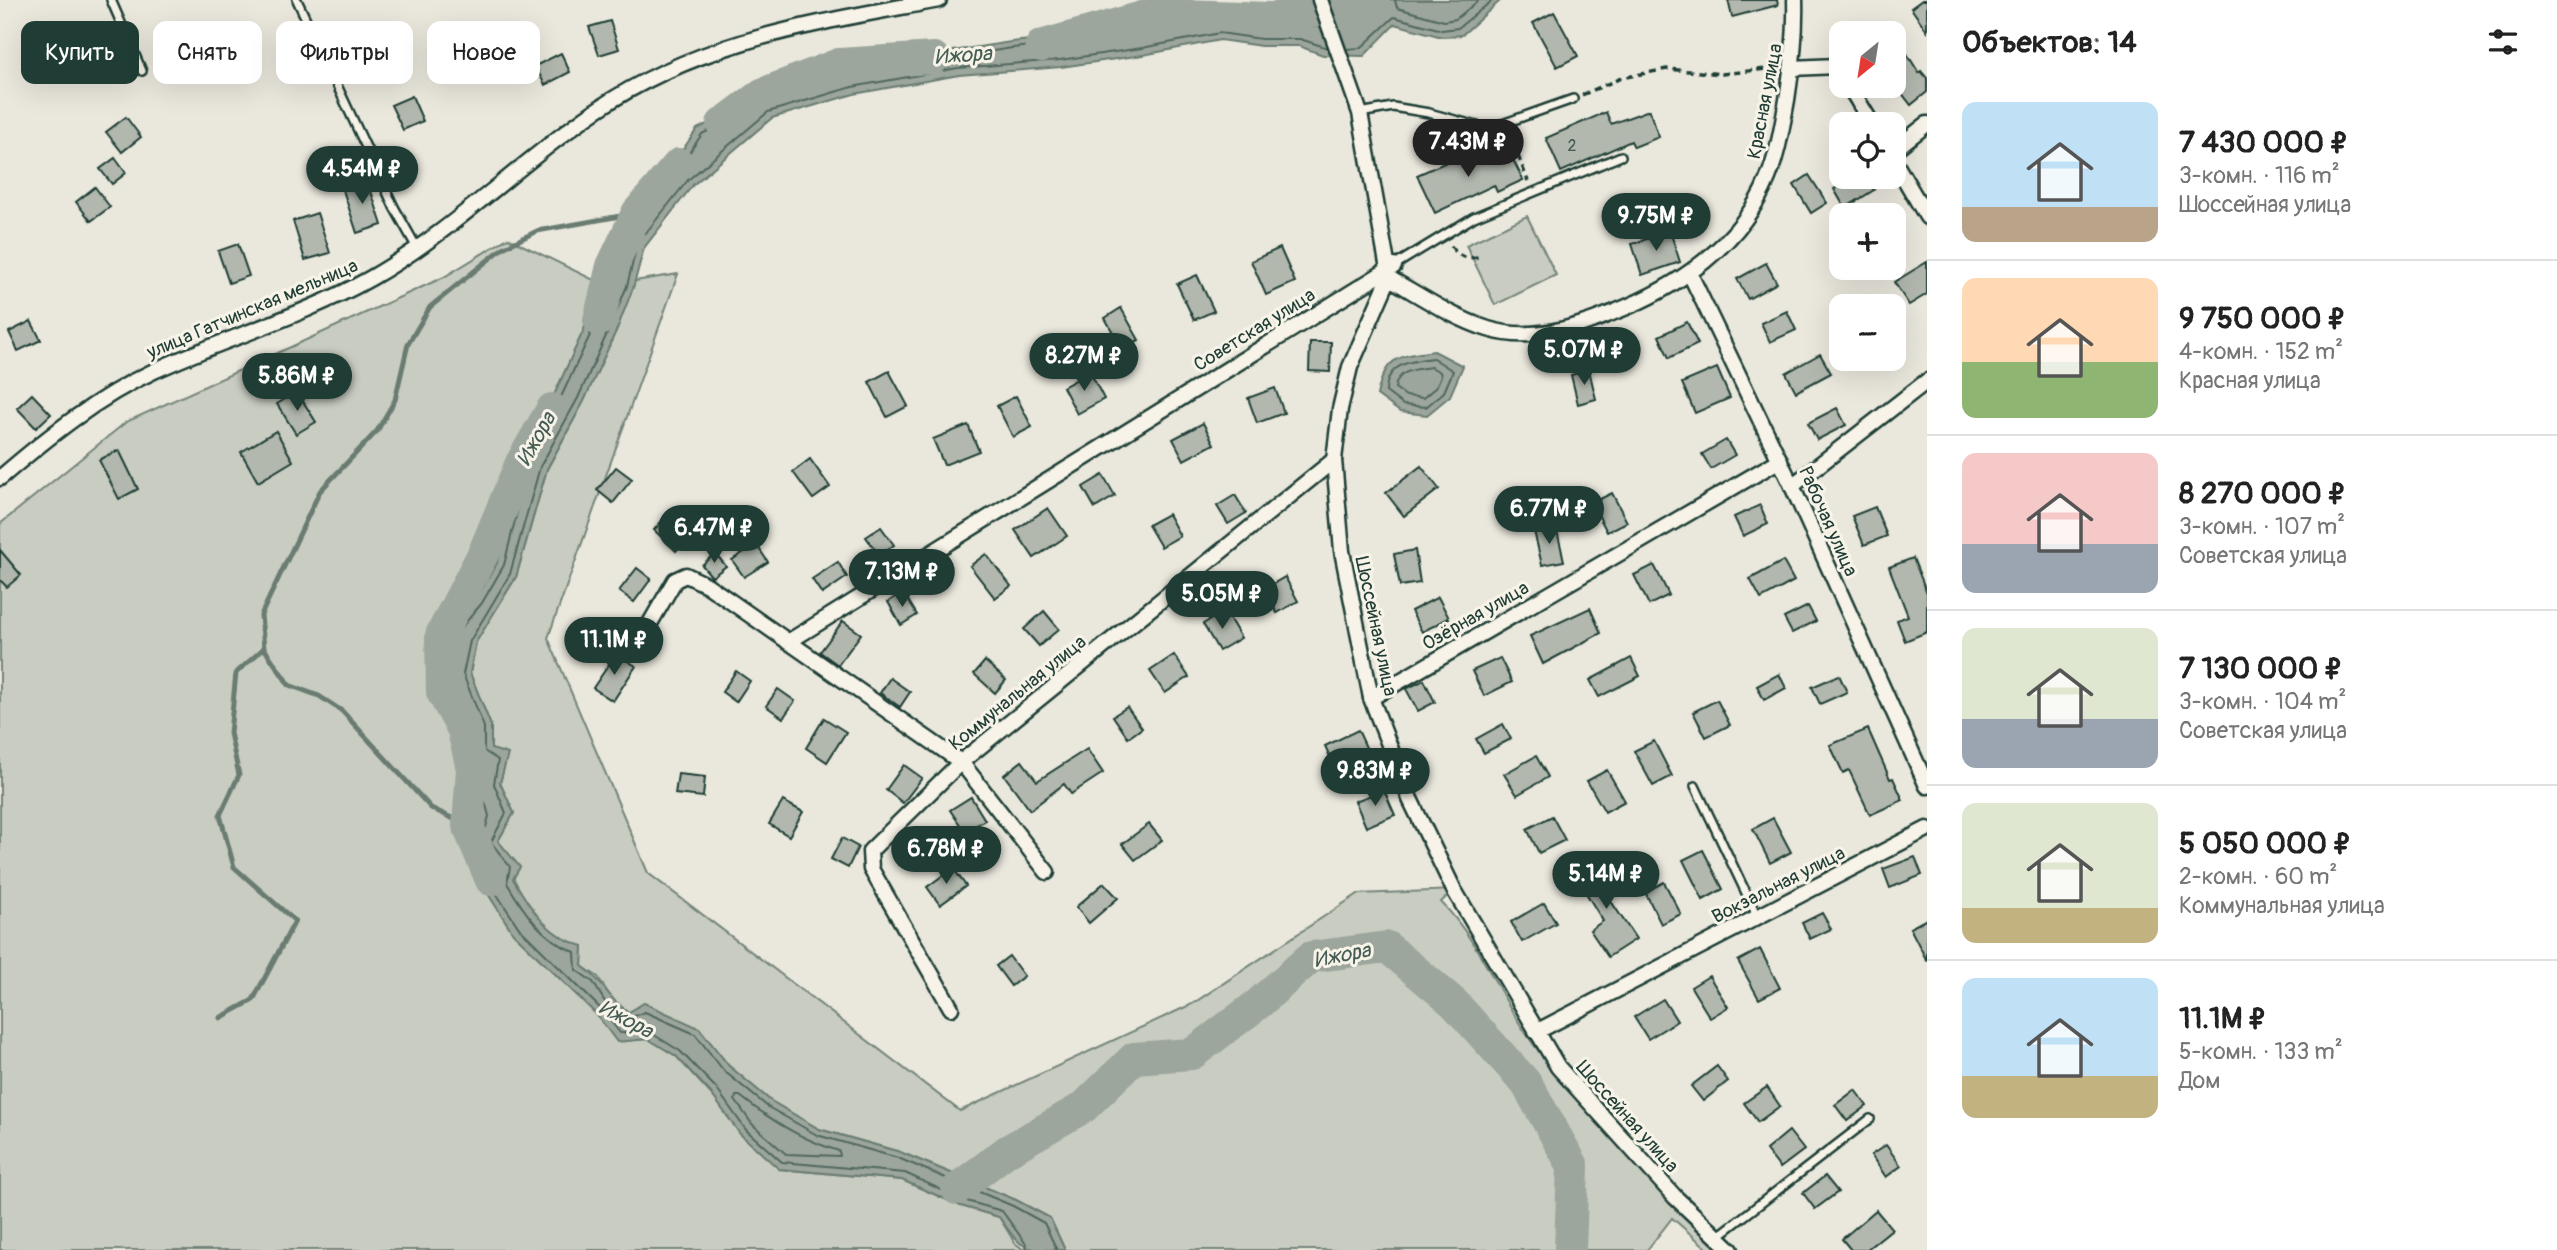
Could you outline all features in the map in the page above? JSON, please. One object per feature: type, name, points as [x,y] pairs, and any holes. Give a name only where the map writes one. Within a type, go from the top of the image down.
[{"type":"street","name":"улица Гатчинская мельница","points":[[0,478],[79,413],[152,371],[304,310],[372,278],[417,248],[595,111],[694,57],[740,41],[811,24],[939,0]]},
{"type":"street","points":[[1320,0],[1360,113],[1391,271]]},
{"type":"street","name":"Красная улица","points":[[1391,271],[1449,312],[1489,330],[1535,334],[1592,321],[1642,301],[1690,274],[1721,246],[1737,227],[1768,179],[1781,138],[1797,36],[1795,0]]},
{"type":"street","points":[[1792,68],[1829,66]]},
{"type":"street","points":[[1906,141],[1927,124]]},
{"type":"street","points":[[1906,181],[1927,217]]},
{"type":"street","name":"Шоссейная улица","points":[[1391,271],[1350,367],[1340,409],[1334,460],[1342,551],[1371,698],[1410,799],[1454,890],[1558,1067],[1583,1098],[1731,1250]]},
{"type":"street","name":"Советская улица","points":[[788,642],[1391,271]]},
{"type":"street","name":"Рабочая улица","points":[[1690,274],[1780,460],[1927,786]]},
{"type":"street","points":[[1792,486],[1927,382]]},
{"type":"street","name":"Коммунальная улица","points":[[951,1008],[871,869],[870,851],[961,762],[1334,460]]},
{"type":"street","name":"Озёрная улица","points":[[1371,698],[1780,460]]},
{"type":"street","points":[[634,651],[676,580],[687,575],[707,585],[961,762],[1047,872]]},
{"type":"street","name":"Вокзальная улица","points":[[1536,1032],[1927,829]]},
{"type":"lane","points":[[111,0],[142,71]]},
{"type":"lane","points":[[297,0],[394,207],[417,248]]},
{"type":"lane","points":[[1360,113],[1394,107],[1429,113],[1488,129],[1573,99]]},
{"type":"lane","name":"Советская улица","points":[[1391,271],[1474,218],[1621,156]]},
{"type":"lane","points":[[1695,786],[1757,916]]},
{"type":"lane","points":[[1716,1237],[1870,1119]]},
{"type":"path","points":[[1573,99],[1620,78],[1667,69],[1722,74],[1792,68]]},
{"type":"path","points":[[1507,122],[1532,193]]},
{"type":"path","points":[[1444,235],[1458,255],[1478,257]]},
{"type":"shaded area","points":[[1527,216],[1556,275],[1495,305],[1466,245]]},
{"type":"shaded area","points":[[508,238],[606,286],[517,481],[497,563],[476,599],[449,632],[445,682],[483,817],[473,845],[513,933],[597,1014],[617,1041],[649,1039],[676,1056],[779,1169],[902,1180],[961,1206],[999,1217],[1015,1243],[1024,1250],[0,1250],[0,524],[126,422],[444,277]]},
{"type":"shaded area","points":[[678,274],[548,638],[648,873],[960,1111],[1192,1004],[1358,894],[1454,890],[1441,902],[1468,935],[1534,1045],[1579,1100],[1627,1152],[1729,1250],[1709,1250],[1672,1218],[1647,1250],[1065,1250],[1050,1218],[1016,1200],[900,1152],[819,1129],[771,1101],[729,1066],[699,1028],[629,1012],[614,1003],[598,977],[582,966],[583,946],[566,940],[539,918],[528,905],[511,874],[498,841],[514,813],[500,783],[507,754],[490,749],[491,726],[470,673],[476,642],[516,577],[547,469],[584,401],[635,281]]},
{"type":"water","points":[[1382,0],[1501,0],[1462,35],[1442,37],[1395,24],[1364,56],[1323,55],[1299,46],[1261,46],[1220,40],[1143,55],[1061,67],[959,75],[854,94],[772,118],[693,185],[644,248],[633,288],[617,329],[584,401],[547,469],[516,577],[476,642],[470,673],[491,726],[491,749],[508,754],[500,783],[514,813],[498,841],[520,867],[513,879],[534,911],[550,929],[583,946],[582,966],[621,1007],[629,1012],[644,1003],[699,1028],[729,1066],[771,1101],[819,1129],[900,1152],[1016,1200],[1050,1218],[1065,1250],[1024,1246],[999,1217],[961,1206],[902,1180],[779,1169],[740,1134],[710,1092],[676,1056],[648,1039],[617,1042],[596,1014],[513,933],[483,886],[473,845],[482,817],[445,682],[449,632],[476,599],[497,563],[517,481],[620,250],[653,193],[697,129],[763,95],[823,71],[1011,42],[1089,34],[1141,17],[1219,13],[1241,20],[1366,17]]},
{"type":"water","points":[[1434,351],[1463,366],[1450,396],[1427,415],[1400,412],[1377,395],[1384,372],[1395,360],[1411,354]]},
{"type":"building","points":[[1728,0],[1777,0],[1778,5],[1732,17]]},
{"type":"building","points":[[1922,0],[1927,0],[1927,31],[1911,8]]},
{"type":"building","points":[[1554,12],[1578,56],[1557,67],[1533,23]]},
{"type":"building","points":[[610,21],[619,49],[599,55],[589,27]]},
{"type":"building","points":[[1906,52],[1919,73],[1921,71],[1927,78],[1927,92],[1911,105],[1906,98]]},
{"type":"building","points":[[561,53],[570,72],[545,85],[540,76],[540,64]]},
{"type":"building","points":[[412,96],[423,121],[403,130],[391,105]]},
{"type":"building","points":[[1649,110],[1659,137],[1634,147],[1631,141],[1561,172],[1546,138],[1606,112],[1611,124]]},
{"type":"building","points":[[126,117],[141,137],[122,152],[106,132]]},
{"type":"building","points":[[1507,147],[1523,180],[1497,192],[1494,185],[1435,213],[1417,175],[1458,157],[1463,167]]},
{"type":"building","points":[[115,158],[126,173],[112,184],[100,169]]},
{"type":"building","points":[[1809,175],[1827,203],[1811,213],[1794,185]]},
{"type":"building","points":[[367,179],[382,225],[357,233],[342,187]]},
{"type":"building","points":[[95,187],[110,207],[91,221],[76,202]]},
{"type":"building","points":[[1834,189],[1874,190],[1853,203],[1842,203]]},
{"type":"building","points":[[317,213],[330,253],[305,260],[293,221]]},
{"type":"building","points":[[1670,231],[1680,262],[1642,275],[1632,244]]},
{"type":"building","points":[[238,244],[249,276],[229,283],[218,251]]},
{"type":"building","points":[[1280,248],[1295,282],[1266,295],[1251,261]]},
{"type":"building","points":[[1927,262],[1927,294],[1909,305],[1906,294],[1902,294],[1894,282],[1906,280],[1906,275]]},
{"type":"building","points":[[1766,263],[1777,283],[1748,299],[1737,279]]},
{"type":"building","points":[[1197,275],[1214,311],[1194,320],[1177,284]]},
{"type":"building","points":[[1121,308],[1139,340],[1122,349],[1105,318]]},
{"type":"building","points":[[1787,311],[1796,330],[1770,342],[1761,323]]},
{"type":"building","points":[[31,321],[41,340],[18,351],[9,332]]},
{"type":"building","points":[[1687,322],[1698,344],[1669,358],[1659,336]]},
{"type":"building","points":[[1310,342],[1331,342],[1330,372],[1309,371]]},
{"type":"building","points":[[1820,354],[1831,373],[1796,392],[1786,373]]},
{"type":"building","points":[[1717,368],[1730,398],[1695,413],[1682,383]]},
{"type":"building","points":[[1589,370],[1596,399],[1578,404],[1571,375]]},
{"type":"building","points":[[889,371],[908,406],[887,417],[869,382]]},
{"type":"building","points":[[1090,372],[1104,399],[1077,414],[1063,387]]},
{"type":"building","points":[[1275,388],[1284,413],[1257,423],[1248,398]]},
{"type":"building","points":[[297,392],[316,422],[296,434],[277,404]]},
{"type":"building","points":[[32,394],[51,414],[36,428],[17,408]]},
{"type":"building","points":[[1016,396],[1032,427],[1013,437],[997,406]]},
{"type":"building","points":[[1837,408],[1846,425],[1817,440],[1808,423]]},
{"type":"building","points":[[1203,423],[1214,444],[1184,460],[1173,439]]},
{"type":"building","points":[[968,425],[979,451],[944,465],[933,439]]},
{"type":"building","points":[[276,431],[293,461],[258,482],[241,452]]},
{"type":"building","points":[[1726,440],[1735,455],[1711,469],[1702,454]]},
{"type":"building","points":[[119,450],[138,489],[119,499],[99,460]]},
{"type":"building","points":[[810,459],[830,487],[813,499],[793,472]]},
{"type":"building","points":[[1421,466],[1439,489],[1404,516],[1386,493]]},
{"type":"building","points":[[616,467],[632,479],[613,503],[597,490]]},
{"type":"building","points":[[1103,475],[1115,496],[1095,508],[1083,487]]},
{"type":"building","points":[[1612,493],[1627,522],[1607,532],[1592,503]]},
{"type":"building","points":[[1235,495],[1246,513],[1228,524],[1217,506]]},
{"type":"building","points":[[1760,505],[1768,524],[1743,536],[1734,517]]},
{"type":"building","points":[[1875,507],[1887,536],[1864,545],[1852,516]]},
{"type":"building","points":[[1048,508],[1067,536],[1034,558],[1015,530]]},
{"type":"building","points":[[668,514],[690,535],[676,551],[654,530]]},
{"type":"building","points":[[1168,514],[1180,536],[1161,547],[1148,525]]},
{"type":"building","points":[[1556,526],[1564,561],[1542,565],[1534,531]]},
{"type":"building","points":[[881,527],[894,545],[879,555],[866,537]]},
{"type":"building","points":[[756,544],[768,562],[744,577],[732,560]]},
{"type":"building","points":[[0,550],[21,575],[7,587],[0,580]]},
{"type":"building","points":[[1415,550],[1420,583],[1400,586],[1394,554]]},
{"type":"building","points":[[715,553],[726,566],[712,577],[702,565]]},
{"type":"building","points":[[986,554],[1011,586],[995,598],[970,566]]},
{"type":"building","points":[[1913,558],[1927,593],[1927,632],[1905,641],[1897,620],[1908,616],[1889,567]]},
{"type":"building","points":[[1783,561],[1794,581],[1761,599],[1750,579]]},
{"type":"building","points":[[838,562],[847,577],[822,594],[812,579]]},
{"type":"building","points":[[1654,565],[1669,595],[1649,605],[1634,575]]},
{"type":"building","points":[[637,568],[651,579],[634,602],[619,591]]},
{"type":"building","points":[[1285,577],[1298,601],[1277,613],[1264,589]]},
{"type":"building","points":[[903,592],[917,615],[901,625],[888,602]]},
{"type":"building","points":[[1438,597],[1449,618],[1422,632],[1411,611]]},
{"type":"building","points":[[1808,606],[1816,621],[1792,633],[1784,618]]},
{"type":"building","points":[[1590,608],[1601,633],[1543,664],[1530,636]]},
{"type":"building","points":[[1044,611],[1059,629],[1039,646],[1024,629]]},
{"type":"building","points":[[1225,611],[1241,638],[1219,651],[1203,624]]},
{"type":"building","points":[[843,621],[861,634],[838,665],[820,652]]},
{"type":"building","points":[[616,654],[636,666],[613,701],[593,688]]},
{"type":"building","points":[[1174,655],[1189,677],[1165,693],[1150,671]]},
{"type":"building","points":[[1500,658],[1512,682],[1484,696],[1472,671]]},
{"type":"building","points":[[1631,658],[1640,676],[1599,697],[1590,680]]},
{"type":"building","points":[[985,661],[1006,680],[995,693],[974,674]]},
{"type":"building","points":[[736,671],[750,681],[736,702],[722,692]]},
{"type":"building","points":[[1779,674],[1786,688],[1764,700],[1757,686]]},
{"type":"building","points":[[1839,675],[1847,692],[1820,704],[1812,687]]},
{"type":"building","points":[[890,678],[910,692],[900,707],[880,693]]},
{"type":"building","points":[[1424,680],[1435,702],[1418,711],[1406,689]]},
{"type":"building","points":[[778,689],[795,701],[783,718],[766,706]]},
{"type":"building","points":[[1717,700],[1730,725],[1706,737],[1693,712]]},
{"type":"building","points":[[1127,707],[1142,728],[1128,738],[1113,716]]},
{"type":"building","points":[[824,718],[846,732],[827,762],[806,748]]},
{"type":"building","points":[[1503,724],[1511,739],[1484,753],[1476,739]]},
{"type":"building","points":[[1868,729],[1890,779],[1893,778],[1903,800],[1870,815],[1849,770],[1843,773],[1830,745]]},
{"type":"building","points":[[1358,730],[1369,754],[1336,770],[1325,746]]},
{"type":"building","points":[[1654,741],[1672,776],[1653,786],[1634,751]]},
{"type":"building","points":[[1087,749],[1103,773],[1071,794],[1064,784],[1030,810],[1004,775],[1022,761],[1037,781]]},
{"type":"building","points":[[1536,756],[1548,777],[1517,795],[1504,774]]},
{"type":"building","points":[[904,765],[922,778],[903,803],[886,790]]},
{"type":"building","points":[[1607,770],[1625,801],[1605,812],[1587,781]]},
{"type":"building","points":[[678,774],[705,777],[703,797],[675,794]]},
{"type":"building","points":[[1384,790],[1395,815],[1366,827],[1355,801]]},
{"type":"building","points":[[971,797],[985,820],[965,832],[950,810]]},
{"type":"building","points":[[783,801],[803,812],[789,836],[769,824]]},
{"type":"building","points":[[1552,816],[1565,840],[1539,853],[1527,829]]},
{"type":"building","points":[[1773,818],[1791,852],[1770,863],[1753,829]]},
{"type":"building","points":[[1149,824],[1162,840],[1135,860],[1122,844]]},
{"type":"building","points":[[842,838],[858,847],[848,868],[831,859]]},
{"type":"building","points":[[1703,850],[1723,889],[1703,900],[1683,860]]},
{"type":"building","points":[[1915,857],[1922,875],[1890,888],[1883,869]]},
{"type":"building","points":[[1604,862],[1618,885],[1605,892],[1636,939],[1608,957],[1590,930],[1603,921],[1577,878]]},
{"type":"building","points":[[953,868],[966,886],[940,905],[927,887]]},
{"type":"building","points":[[1664,882],[1681,914],[1661,924],[1645,892]]},
{"type":"building","points":[[1104,883],[1118,898],[1089,923],[1076,907]]},
{"type":"building","points":[[1544,903],[1556,923],[1522,942],[1511,922]]},
{"type":"building","points":[[1822,913],[1831,929],[1810,939],[1802,923]]},
{"type":"building","points":[[1927,919],[1927,961],[1910,928]]},
{"type":"building","points":[[1760,949],[1780,988],[1759,999],[1738,961]]},
{"type":"building","points":[[1009,956],[1024,976],[1011,986],[996,966]]},
{"type":"building","points":[[1709,976],[1728,1007],[1710,1018],[1691,987]]},
{"type":"building","points":[[1663,999],[1677,1021],[1648,1039],[1634,1017]]},
{"type":"building","points":[[1717,1066],[1728,1081],[1703,1101],[1691,1086]]},
{"type":"building","points":[[1767,1087],[1780,1106],[1758,1122],[1744,1103]]},
{"type":"building","points":[[1855,1090],[1867,1106],[1847,1121],[1835,1105]]},
{"type":"building","points":[[1789,1131],[1804,1150],[1780,1168],[1766,1150]]},
{"type":"building","points":[[1886,1145],[1901,1166],[1886,1177],[1871,1155]]},
{"type":"building","points":[[1825,1176],[1838,1192],[1815,1209],[1803,1193]]},
{"type":"building","points":[[1876,1210],[1892,1229],[1866,1250],[1851,1250],[1842,1239]]},
{"type":"waterway","name":"Ижора","points":[[1041,46],[1153,14],[1271,18],[1354,6],[1374,0]]},
{"type":"waterway","name":"Ижора","points":[[722,124],[762,94],[839,64],[934,58]]},
{"type":"waterway","name":"Ижора","points":[[599,320],[612,266],[637,213],[679,164]]},
{"type":"waterway","points":[[468,826],[431,808],[342,711],[319,696],[289,685],[264,648],[261,615],[320,491],[377,431],[395,400],[408,344],[430,307],[503,248],[537,231],[637,213]]},
{"type":"waterway","name":"Ижора","points":[[491,880],[468,826],[472,769],[463,730],[442,692],[441,635],[484,552],[521,463],[552,409]]},
{"type":"waterway","points":[[220,1018],[253,1000],[295,921],[234,867],[220,815],[239,775],[230,733],[236,673],[264,648]]},
{"type":"waterway","name":"Ижора","points":[[957,1189],[1007,1151],[1084,1107],[1134,1058],[1192,1054],[1258,1004],[1311,957],[1387,947],[1454,1003],[1526,1083],[1573,1166],[1570,1250]]}]
